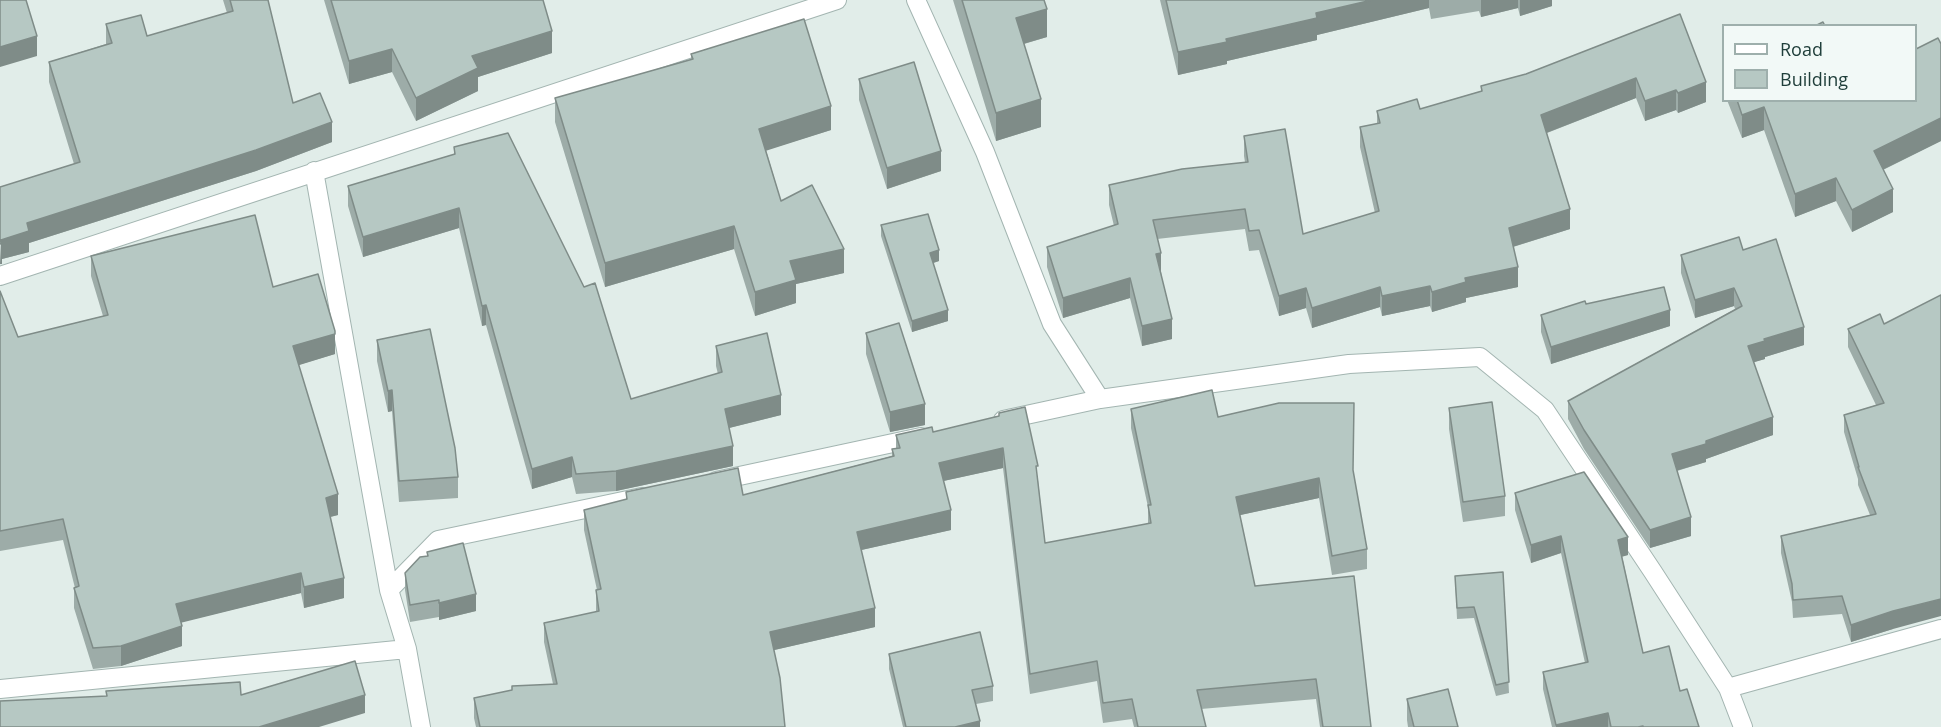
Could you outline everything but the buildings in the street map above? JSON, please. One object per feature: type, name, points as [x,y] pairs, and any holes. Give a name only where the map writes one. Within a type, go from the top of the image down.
[{"type":"street","points":[[0,276],[837,0]]},
{"type":"street","points":[[916,0],[985,152],[1052,324],[1100,399]]},
{"type":"street","points":[[314,171],[389,590],[407,650],[421,727]]},
{"type":"street","points":[[984,424],[1100,399],[1349,364],[1480,357],[1545,410],[1728,688],[1743,727]]},
{"type":"street","points":[[694,486],[938,434]]},
{"type":"street","points":[[389,590],[438,540],[659,493]]},
{"type":"street","points":[[1728,688],[1941,629]]},
{"type":"street","points":[[0,689],[407,650]]}]
